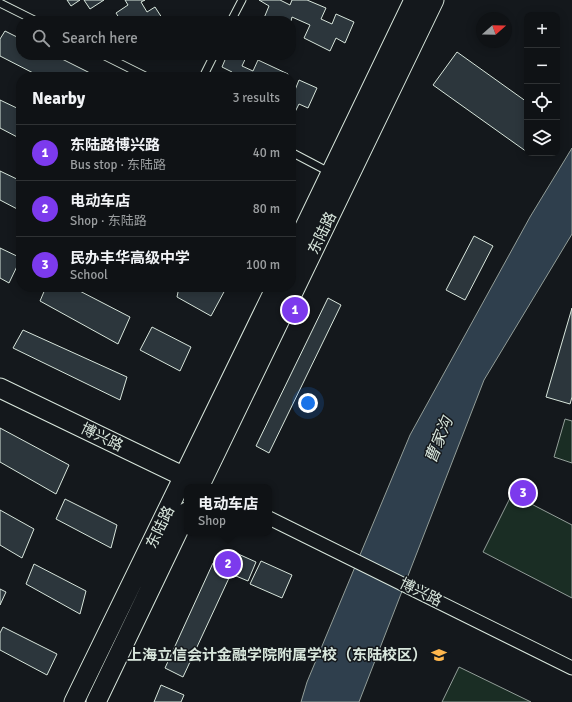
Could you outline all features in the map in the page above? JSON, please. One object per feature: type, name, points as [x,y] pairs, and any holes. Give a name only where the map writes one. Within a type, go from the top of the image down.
[{"type":"main road","name":"东陆路","points":[[296,246],[414,0]]},
{"type":"main road","name":"东陆路","points":[[296,282],[434,0]]},
{"type":"main road","name":"东陆路","points":[[197,484],[274,292]]},
{"type":"main road","name":"东陆路","points":[[197,484],[291,292]]},
{"type":"main road","name":"博兴路","points":[[0,388],[197,484]]},
{"type":"main road","name":"东陆路","points":[[74,702],[184,507]]},
{"type":"main road","name":"东陆路","points":[[96,702],[184,518]]},
{"type":"street","name":"博兴路","points":[[272,519],[428,595],[572,668]]},
{"type":"lane","points":[[234,16],[242,0]]},
{"type":"lane","points":[[0,3],[26,16]]},
{"type":"lane","points":[[113,60],[137,72]]},
{"type":"lane","points":[[206,72],[212,60]]},
{"type":"lane","points":[[296,155],[331,173]]},
{"type":"green space","points":[[565,419],[572,421],[572,463],[554,457]]},
{"type":"green space","points":[[512,494],[572,525],[572,598],[483,552]]},
{"type":"green space","points":[[459,667],[531,702],[442,702]]},
{"type":"water","name":"曹家沟","points":[[572,148],[572,234],[484,380],[359,702],[301,702],[307,682],[410,435],[530,217]]},
{"type":"building","points":[[67,0],[80,0],[71,6]]},
{"type":"building","points":[[84,0],[104,0],[90,9]]},
{"type":"building","points":[[125,0],[145,0],[141,2],[147,12],[155,7],[161,16],[118,16],[116,13],[128,5]]},
{"type":"building","points":[[259,0],[280,0],[290,5],[292,0],[307,0],[326,8],[321,19],[332,24],[336,14],[354,22],[345,43],[336,38],[330,51],[304,38],[310,25],[296,19],[296,16],[265,16],[269,6]]},
{"type":"building","points":[[5,31],[16,36],[16,60],[64,60],[88,72],[31,72],[0,56],[0,39]]},
{"type":"building","points":[[457,52],[524,100],[524,150],[433,85]]},
{"type":"building","points":[[225,60],[245,60],[242,66],[253,71],[258,60],[284,72],[232,72],[222,67]]},
{"type":"building","points":[[299,80],[317,88],[308,108],[299,104],[296,110],[296,88]]},
{"type":"building","points":[[0,100],[16,108],[16,136],[0,128]]},
{"type":"building","points":[[0,171],[16,179],[16,208],[0,200]]},
{"type":"building","points":[[474,236],[493,246],[465,300],[446,290]]},
{"type":"building","points":[[0,248],[16,256],[16,268],[9,283],[0,278]]},
{"type":"building","points":[[44,292],[82,292],[130,317],[118,344],[40,301]]},
{"type":"building","points":[[178,292],[224,292],[211,316],[177,297]]},
{"type":"building","points":[[328,298],[341,305],[269,453],[256,446]]},
{"type":"building","points":[[572,308],[572,397],[570,404],[546,397]]},
{"type":"building","points":[[152,327],[191,347],[180,371],[140,350]]},
{"type":"building","points":[[23,330],[127,377],[120,400],[13,348]]},
{"type":"building","points":[[0,428],[69,465],[56,494],[0,462]]},
{"type":"building","points":[[65,499],[117,525],[111,548],[56,519]]},
{"type":"building","points":[[0,510],[34,529],[22,558],[0,545]]},
{"type":"building","points":[[236,553],[256,562],[248,581],[236,576],[229,578],[183,677],[165,668],[213,563]]},
{"type":"building","points":[[261,561],[292,575],[282,598],[250,584]]},
{"type":"building","points":[[34,564],[86,591],[80,614],[26,584]]},
{"type":"building","points":[[0,589],[6,592],[0,605]]},
{"type":"building","points":[[3,627],[57,654],[47,675],[0,650],[0,633]]},
{"type":"building","points":[[161,685],[184,695],[181,702],[154,702]]},
{"type":"place","name":"东陆路博兴路","points":[[295,310]]},
{"type":"place","name":"民办丰华高级中学","points":[[523,493]]},
{"type":"place","name":"电动车店","points":[[228,564]]},
{"type":"place","name":"上海立信会计金融学院附属学校（东陆校区）","points":[[439,655]]}]
